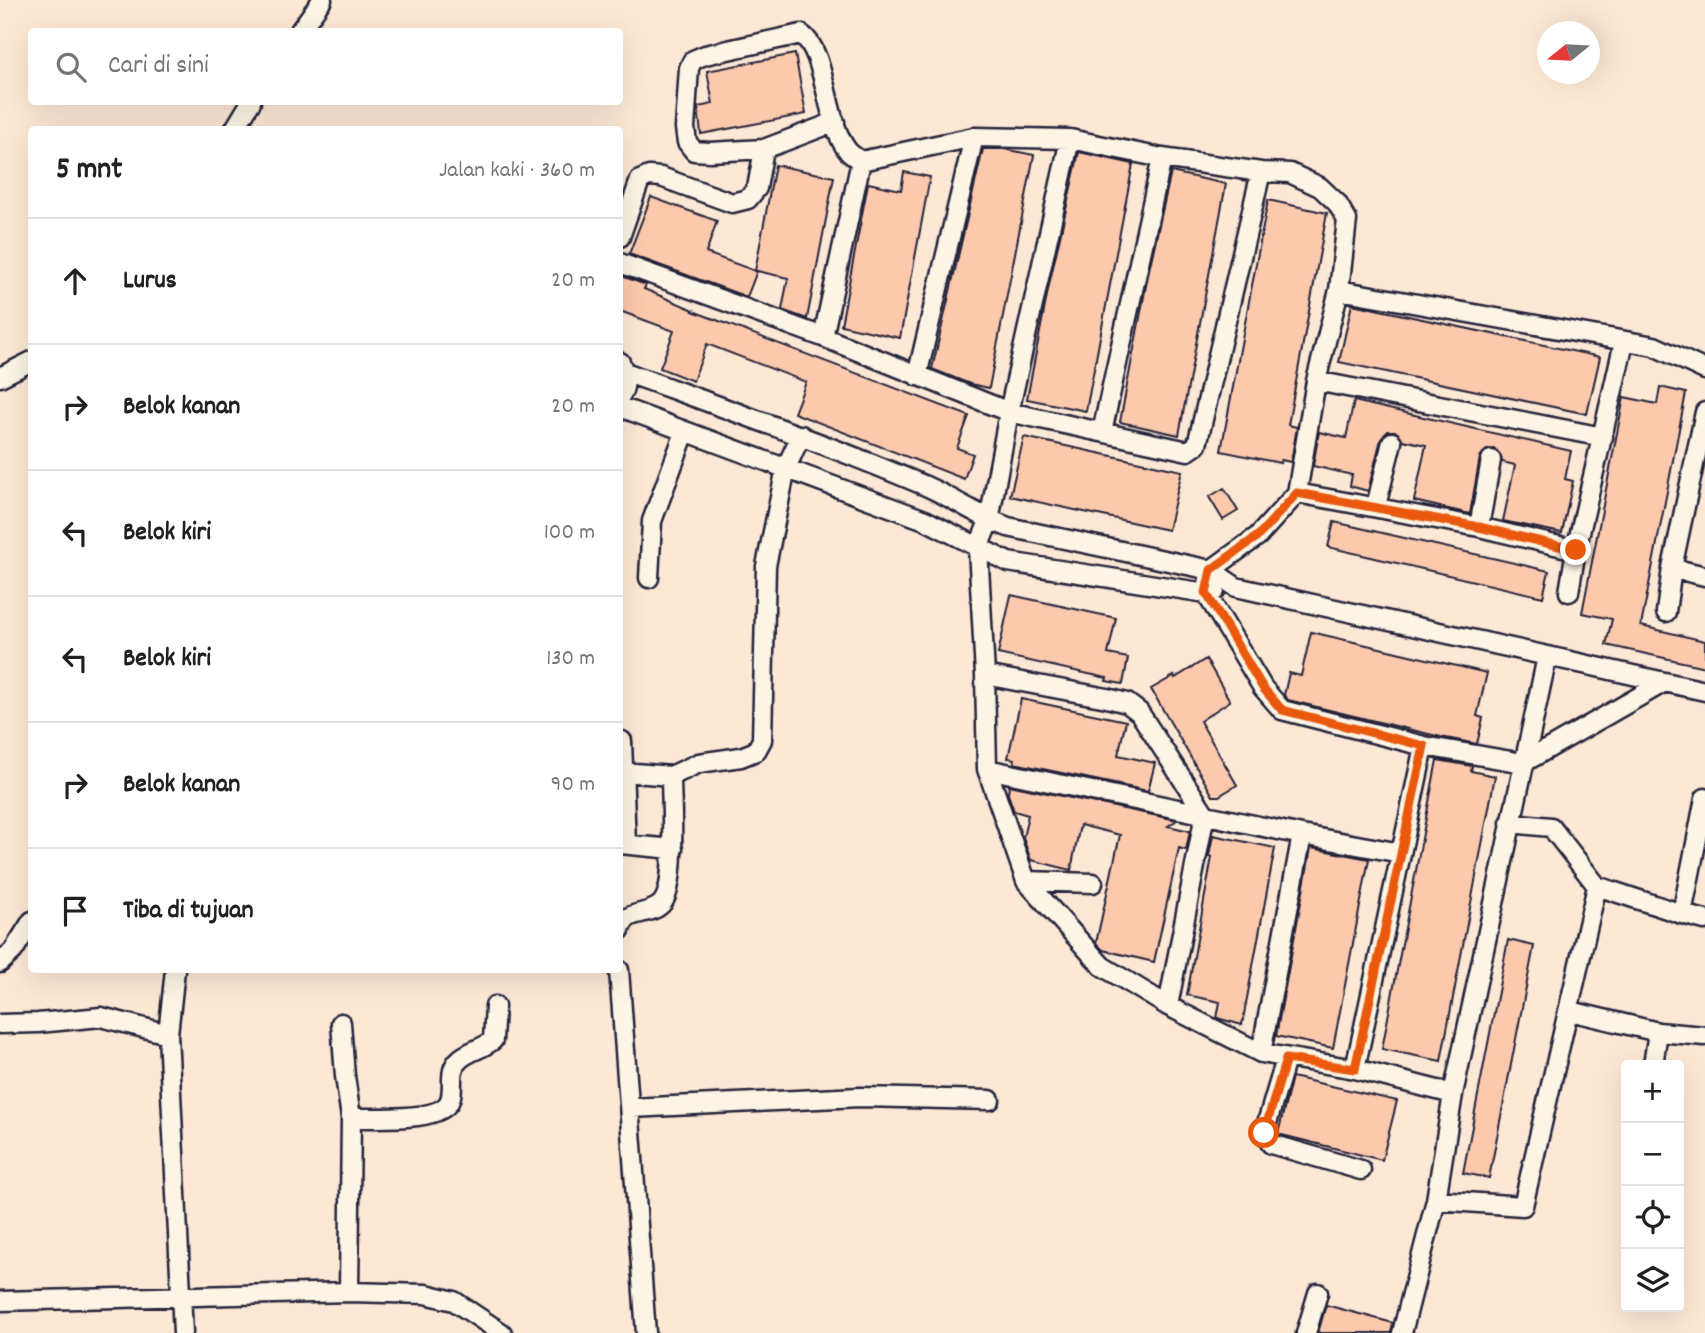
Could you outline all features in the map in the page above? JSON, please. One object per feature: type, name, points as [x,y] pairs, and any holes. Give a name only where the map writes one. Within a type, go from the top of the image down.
[{"type":"street","points":[[302,28],[322,0]]},
{"type":"street","points":[[835,122],[764,149],[694,151],[687,142],[685,128],[689,68],[694,60],[705,55],[801,34],[812,46],[835,122],[848,151],[861,161],[974,137],[1070,139],[1162,158],[1261,172],[1290,173],[1320,187],[1337,203],[1347,220],[1339,290],[1316,381],[1297,493],[1258,536],[1211,570],[1206,593],[1263,688],[1282,710],[1424,746],[1522,763],[1663,683]]},
{"type":"street","points":[[236,126],[249,105]]},
{"type":"street","points":[[916,376],[974,137]]},
{"type":"street","points":[[1070,139],[1009,412],[989,521],[978,548],[987,769],[1026,881],[1102,966],[1168,1006],[1261,1053],[1355,1069],[1453,1094]]},
{"type":"street","points":[[623,228],[640,180],[649,176],[661,177],[732,203],[748,199],[757,188],[764,149]]},
{"type":"street","points":[[1102,432],[1162,158]]},
{"type":"street","points":[[823,337],[861,161]]},
{"type":"street","points":[[623,264],[823,337],[1009,412],[1188,451],[1198,445],[1261,172]]},
{"type":"street","points":[[1339,290],[1654,346],[1705,370]]},
{"type":"street","points":[[1570,592],[1576,550],[1624,342]]},
{"type":"street","points":[[0,377],[28,363]]},
{"type":"street","points":[[623,367],[925,485],[989,521],[1008,527],[1211,570],[1236,587],[1705,691]]},
{"type":"street","points":[[1316,381],[1603,438]]},
{"type":"street","points":[[623,408],[925,520],[1008,562],[1206,593],[1236,587]]},
{"type":"street","points":[[1666,612],[1672,568],[1705,412]]},
{"type":"street","points":[[649,578],[652,521],[685,432]]},
{"type":"street","points":[[673,849],[623,844],[623,772],[671,776],[699,763],[741,757],[756,751],[762,740],[766,566],[786,468],[801,435]]},
{"type":"street","points":[[1376,506],[1392,442]]},
{"type":"street","points":[[1479,527],[1491,460]]},
{"type":"street","points":[[1297,493],[1479,527],[1576,550]]},
{"type":"street","points":[[1672,568],[1705,576]]},
{"type":"street","points":[[1402,1333],[1436,1200],[1453,1094],[1522,763],[1547,657]]},
{"type":"street","points":[[985,675],[1127,704],[1139,712],[1205,814],[1168,1006]]},
{"type":"street","points":[[1355,1069],[1424,746]]},
{"type":"street","points":[[987,769],[1401,853]]},
{"type":"street","points":[[623,921],[634,913],[650,911],[662,903],[666,894],[673,849],[671,776]]},
{"type":"street","points":[[1682,914],[1705,798]]},
{"type":"street","points":[[1510,823],[1551,827],[1597,886],[1705,920]]},
{"type":"street","points":[[1261,1053],[1302,835]]},
{"type":"street","points":[[1026,881],[1093,883]]},
{"type":"street","points":[[1436,1200],[1523,1206],[1597,886]]},
{"type":"street","points":[[0,963],[13,951],[28,927]]},
{"type":"street","points":[[175,973],[168,1034],[183,1333]]},
{"type":"street","points":[[619,973],[646,1333]]},
{"type":"street","points":[[351,1118],[428,1116],[442,1111],[450,1101],[452,1071],[459,1059],[493,1040],[495,1006]]},
{"type":"street","points":[[1570,1011],[1658,1032],[1705,1036]]},
{"type":"street","points":[[0,1024],[101,1017],[168,1034]]},
{"type":"street","points":[[341,1023],[351,1118],[349,1292]]},
{"type":"street","points":[[1654,1060],[1658,1032]]},
{"type":"street","points":[[1286,1059],[1264,1133],[1266,1139],[1271,1144],[1361,1170]]},
{"type":"street","points":[[631,1108],[860,1097],[990,1101]]},
{"type":"street","points":[[0,1301],[349,1292],[426,1294],[454,1301],[502,1333]]},
{"type":"street","points":[[1306,1333],[1318,1293]]},
{"type":"building","points":[[795,54],[806,114],[701,134],[698,107],[713,104],[707,71]]},
{"type":"building","points":[[983,149],[1004,149],[1034,155],[989,388],[970,384],[932,369]]},
{"type":"building","points":[[1079,152],[1133,164],[1086,411],[1027,399]]},
{"type":"building","points":[[775,165],[834,177],[807,319],[782,310],[788,278],[757,271],[747,297],[629,254],[651,197],[717,221],[706,253],[755,271]]},
{"type":"building","points":[[904,172],[930,177],[900,338],[841,325],[868,183],[901,190]]},
{"type":"building","points":[[1171,172],[1226,184],[1179,435],[1120,422]]},
{"type":"building","points":[[1268,200],[1327,213],[1288,425],[1297,427],[1291,462],[1281,460],[1280,463],[1221,451]]},
{"type":"building","points":[[623,276],[646,285],[644,289],[693,311],[969,416],[957,448],[973,454],[964,479],[794,413],[806,382],[707,344],[693,381],[660,368],[674,331],[623,312]]},
{"type":"building","points":[[1352,304],[1600,357],[1587,414],[1339,362]]},
{"type":"building","points":[[1660,387],[1686,393],[1641,626],[1705,641],[1705,667],[1606,645],[1612,619],[1582,613],[1624,397],[1657,404]]},
{"type":"building","points":[[1354,401],[1571,451],[1565,479],[1573,481],[1562,533],[1503,521],[1515,465],[1502,462],[1501,456],[1494,449],[1487,450],[1480,457],[1470,514],[1414,501],[1426,445],[1403,440],[1395,431],[1388,431],[1381,439],[1368,491],[1350,486],[1352,475],[1313,466],[1319,432],[1346,438]]},
{"type":"building","points":[[1024,437],[1182,471],[1168,530],[1010,496]]},
{"type":"building","points":[[1224,488],[1238,511],[1223,520],[1209,497]]},
{"type":"building","points":[[1334,522],[1549,571],[1543,597],[1328,547]]},
{"type":"building","points":[[1011,595],[1116,618],[1108,654],[1128,658],[1123,684],[1106,681],[1107,678],[998,654]]},
{"type":"building","points":[[1311,632],[1487,673],[1477,716],[1483,718],[1477,744],[1288,700],[1284,695],[1289,673],[1301,676]]},
{"type":"building","points":[[1206,659],[1230,701],[1200,721],[1237,785],[1219,796],[1213,796],[1151,689]]},
{"type":"building","points":[[1021,699],[1126,721],[1118,755],[1155,763],[1148,791],[1014,763],[1015,759],[1008,758]]},
{"type":"building","points":[[1437,760],[1472,766],[1471,771],[1495,776],[1441,1061],[1382,1049]]},
{"type":"building","points":[[1009,785],[1177,820],[1168,826],[1190,831],[1186,850],[1179,848],[1154,962],[1103,950],[1096,943],[1120,835],[1080,825],[1071,870],[1031,860],[1023,838],[1028,815],[1014,811],[1008,794]]},
{"type":"building","points":[[1213,835],[1275,848],[1242,1025],[1217,1018],[1220,1002],[1187,995],[1212,857],[1209,856]]},
{"type":"building","points":[[1311,848],[1369,859],[1333,1048],[1276,1036]]},
{"type":"building","points":[[1508,940],[1534,946],[1489,1178],[1463,1173]]},
{"type":"building","points":[[1292,1077],[1397,1101],[1382,1160],[1278,1134]]},
{"type":"building","points":[[1326,1305],[1393,1323],[1391,1333],[1318,1333]]},
{"type":"route","points":[[1264,1133],[1286,1059],[1355,1069],[1424,746],[1282,710],[1263,688],[1206,593],[1211,570],[1258,536],[1297,493],[1479,527],[1576,550]]}]
